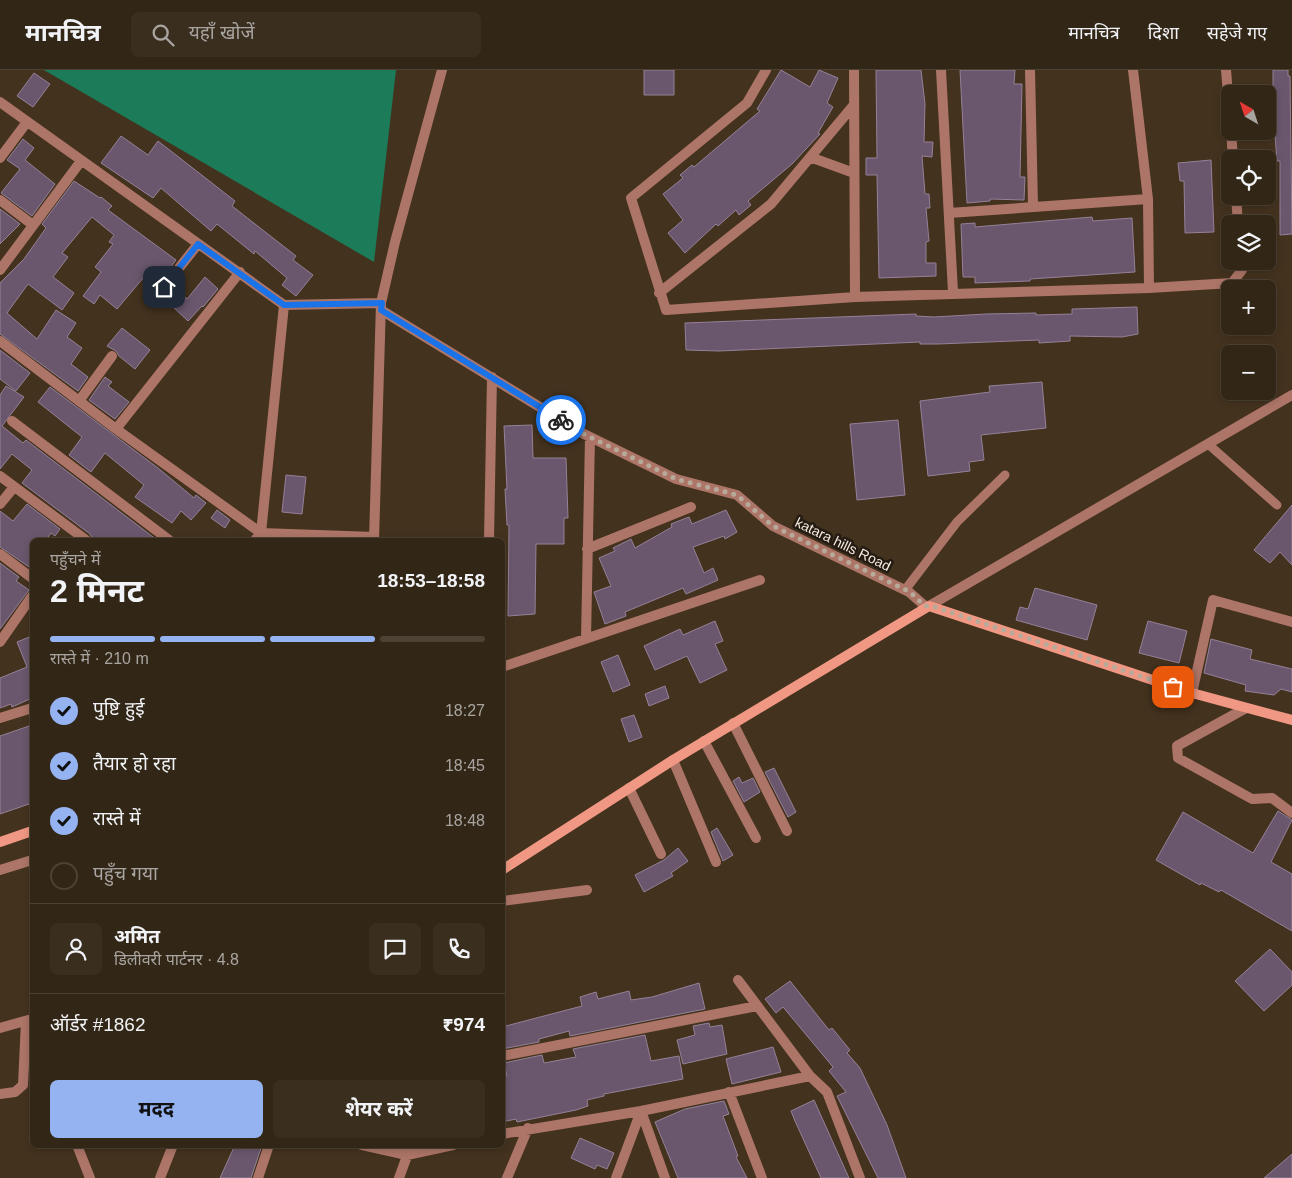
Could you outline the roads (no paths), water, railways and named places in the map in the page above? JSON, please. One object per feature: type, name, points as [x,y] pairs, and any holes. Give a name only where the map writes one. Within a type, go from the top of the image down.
[{"type":"main road","name":"katara hills Road","points":[[927,606],[1192,693],[1292,720]]},
{"type":"main road","points":[[505,868],[733,723],[927,606]]},
{"type":"main road","points":[[0,842],[30,831]]},
{"type":"street","points":[[0,341],[258,536],[374,538],[381,307],[395,242],[442,70]]},
{"type":"street","points":[[766,70],[746,103],[631,198],[666,310],[953,292],[1149,288],[1232,283],[1242,270]]},
{"type":"street","points":[[854,70],[855,297]]},
{"type":"street","points":[[941,70],[953,292]]},
{"type":"street","points":[[1030,70],[1033,206]]},
{"type":"street","points":[[1133,70],[1148,199],[1149,288]]},
{"type":"street","points":[[1226,70],[1227,85]]},
{"type":"street","points":[[0,102],[284,305],[381,307]]},
{"type":"street","points":[[660,293],[771,204],[853,106]]},
{"type":"street","points":[[0,158],[27,122]]},
{"type":"street","points":[[810,157],[854,173]]},
{"type":"street","points":[[0,270],[81,161]]},
{"type":"street","points":[[949,213],[1148,199]]},
{"type":"street","points":[[0,200],[33,226]]},
{"type":"street","points":[[153,301],[198,244]]},
{"type":"street","points":[[116,429],[240,272]]},
{"type":"street","points":[[258,536],[284,305]]},
{"type":"street","name":"katara hills Road","points":[[381,307],[590,437],[676,479],[737,495],[773,526],[911,594],[927,606]]},
{"type":"street","points":[[79,401],[112,356]]},
{"type":"street","points":[[489,538],[492,377]]},
{"type":"street","points":[[927,606],[1292,395]]},
{"type":"street","points":[[12,421],[166,538]]},
{"type":"street","points":[[586,639],[590,437]]},
{"type":"street","points":[[0,476],[81,538]]},
{"type":"street","points":[[0,504],[14,487]]},
{"type":"street","points":[[587,549],[691,507]]},
{"type":"street","points":[[0,554],[30,576]]},
{"type":"street","points":[[505,666],[760,580]]},
{"type":"street","points":[[0,642],[30,599]]},
{"type":"street","points":[[1192,693],[1213,600],[1292,622]]},
{"type":"street","points":[[1246,708],[1177,746],[1178,758],[1252,799],[1272,798],[1292,812]]},
{"type":"street","points":[[0,718],[30,709]]},
{"type":"street","points":[[733,723],[787,831]]},
{"type":"street","points":[[704,742],[756,838]]},
{"type":"street","points":[[674,760],[716,862]]},
{"type":"street","points":[[629,788],[661,854]]},
{"type":"street","points":[[0,870],[30,861]]},
{"type":"street","points":[[505,901],[587,890]]},
{"type":"street","points":[[738,980],[810,1076],[827,1092],[860,1178]]},
{"type":"street","points":[[505,1055],[757,1006]]},
{"type":"street","points":[[0,1028],[29,1020],[23,1085],[15,1092],[0,1094]]},
{"type":"street","points":[[505,1133],[528,1128],[641,1111],[810,1076]]},
{"type":"street","points":[[729,1092],[762,1178]]},
{"type":"street","points":[[616,1178],[641,1111]]},
{"type":"street","points":[[641,1111],[665,1178]]},
{"type":"street","points":[[507,1178],[528,1128]]},
{"type":"street","points":[[78,1148],[90,1178]]},
{"type":"street","points":[[160,1178],[172,1148]]},
{"type":"street","points":[[258,1178],[268,1148]]},
{"type":"street","points":[[390,1148],[409,1150],[427,1148]]},
{"type":"street","points":[[399,1178],[409,1150]]},
{"type":"lane","points":[[1208,444],[1277,505]]},
{"type":"lane","points":[[911,594],[957,522],[1005,475]]}]
